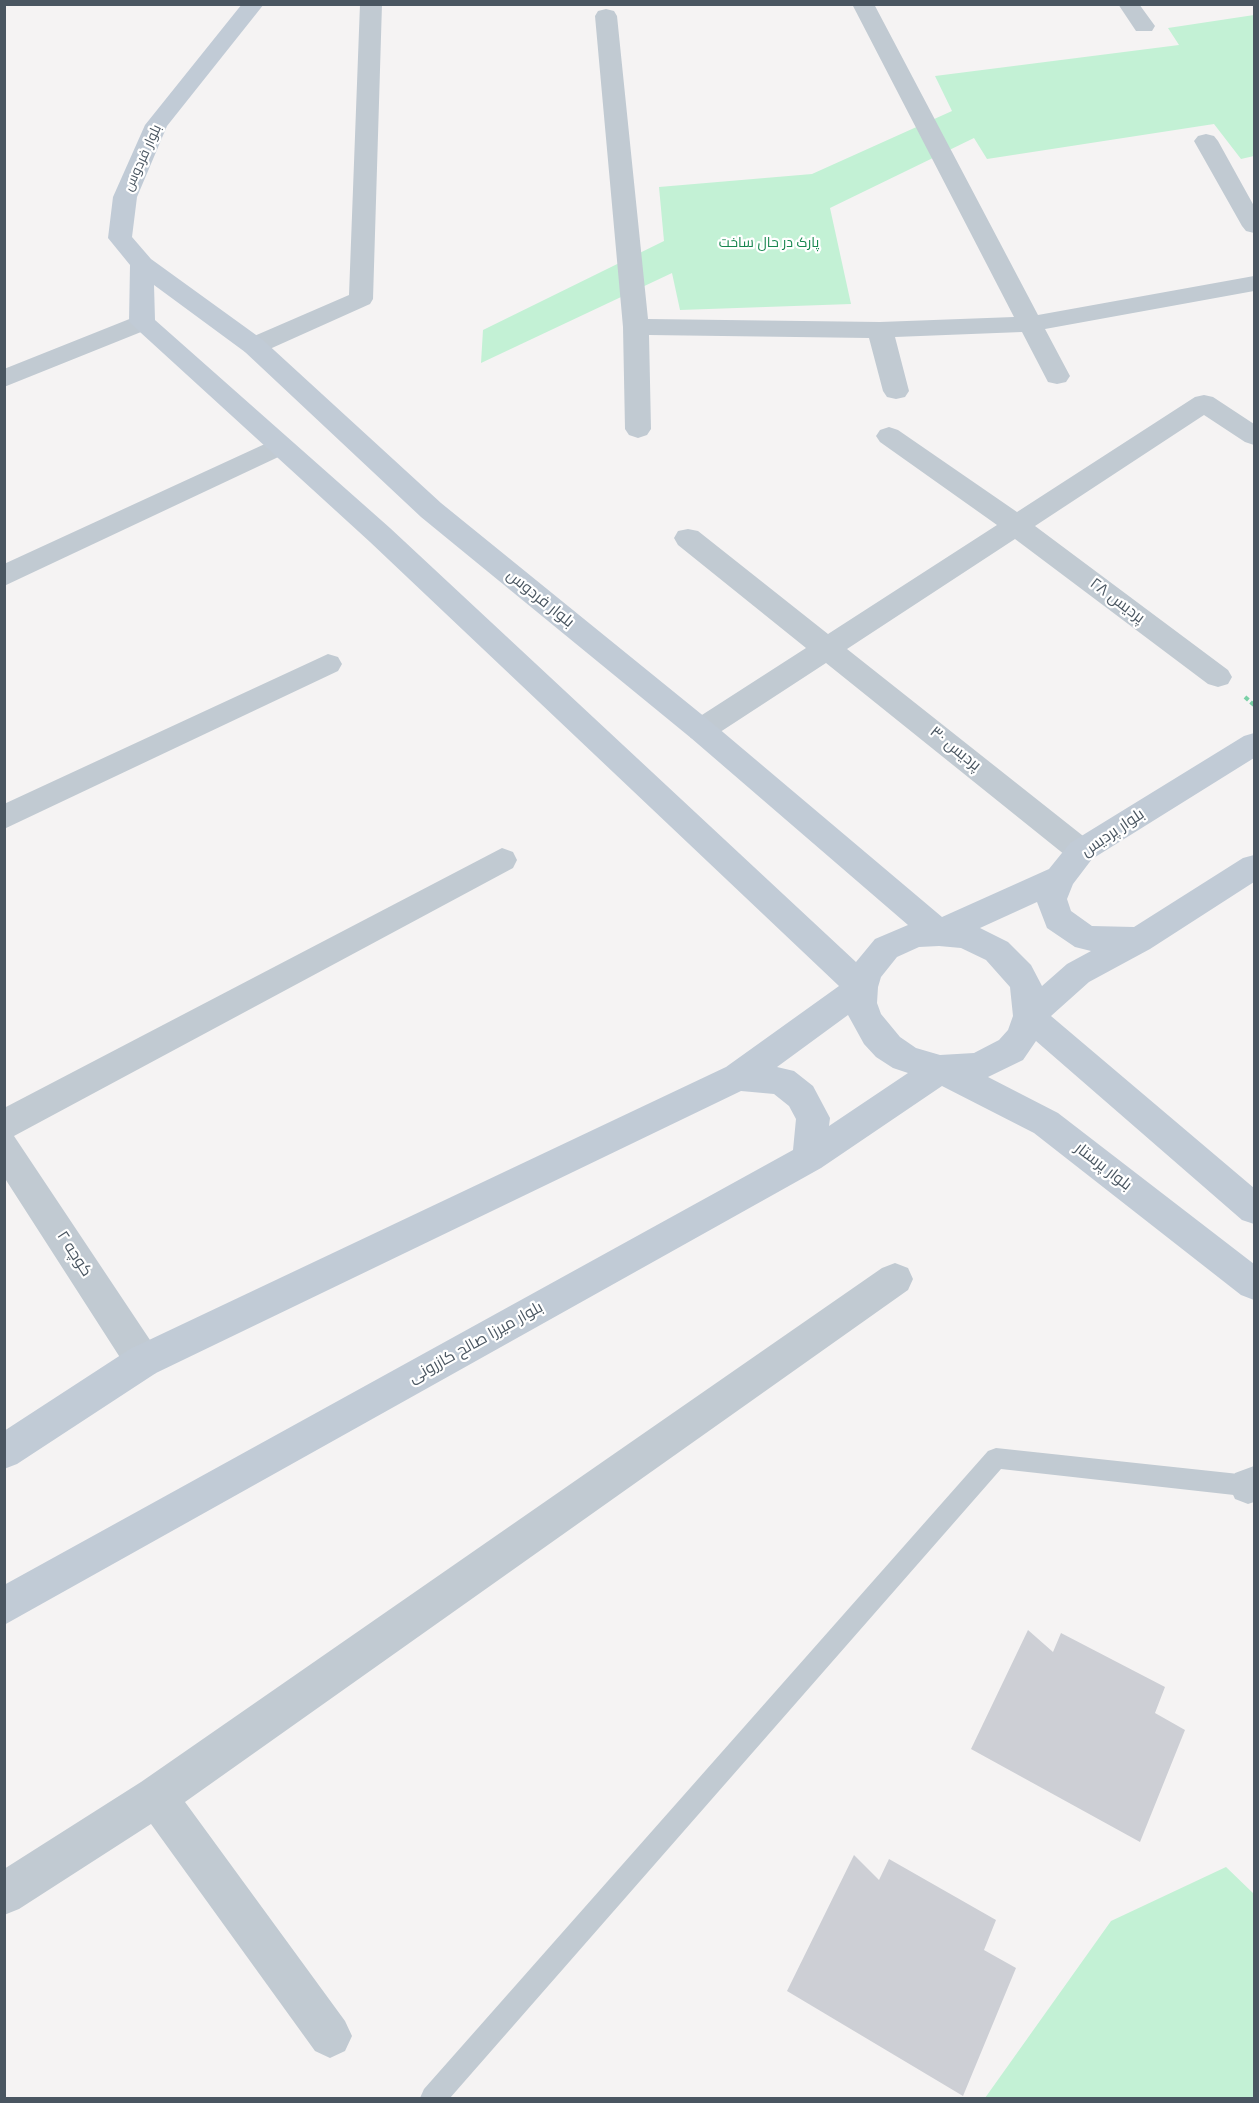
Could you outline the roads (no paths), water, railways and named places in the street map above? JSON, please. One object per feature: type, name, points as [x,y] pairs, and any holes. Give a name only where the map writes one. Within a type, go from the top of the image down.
[{"type":"street","name":"بلوار فردوس","points":[[254,4],[156,125],[125,197],[120,238],[142,264],[254,346],[406,522],[862,987]]},
{"type":"street","points":[[254,346],[361,299],[371,4]]},
{"type":"street","points":[[863,4],[1057,376]]},
{"type":"street","points":[[1128,4],[1144,26]]},
{"type":"street","points":[[606,16],[636,327],[638,429]]},
{"type":"street","points":[[1206,141],[1254,226]]},
{"type":"street","points":[[4,379],[142,322],[142,264]]},
{"type":"street","points":[[636,327],[880,330],[1031,324],[1254,284]]},
{"type":"street","name":"بلوار فردوس","points":[[142,322],[280,446],[406,522],[701,730],[939,933]]},
{"type":"street","points":[[880,330],[896,391]]},
{"type":"street","points":[[701,730],[1204,403],[1254,436]]},
{"type":"street","name":"پردیس ۲۸","points":[[889,436],[1017,525],[1218,677]]},
{"type":"street","points":[[4,576],[280,446]]},
{"type":"street","name":"پردیس ۳۰","points":[[688,538],[1081,851]]},
{"type":"street","points":[[4,818],[328,664]]},
{"type":"street","name":"بلوار پردیس","points":[[939,933],[1060,878],[1081,851],[1254,744]]},
{"type":"street","points":[[4,1125],[502,860]]},
{"type":"street","points":[[1029,1016],[1078,973],[1139,940],[1254,867]]},
{"type":"street","points":[[1060,878],[1051,899],[1058,918],[1086,938],[1139,940]]},
{"type":"street","points":[[939,933],[966,936],[982,942],[1010,962],[1026,987],[1029,1016],[1022,1036],[1011,1050],[996,1060],[971,1068],[940,1069],[905,1058],[888,1047],[866,1019],[861,1003],[862,987],[867,972],[886,948],[915,935],[939,933]]},
{"type":"street","points":[[4,1452],[143,1361],[738,1077],[862,987]]},
{"type":"street","points":[[1029,1016],[1254,1209]]},
{"type":"street","name":"بلوار میرزا صالح کازرونی","points":[[4,1606],[809,1158],[940,1069]]},
{"type":"street","name":"بلوار پرستار","points":[[940,1069],[1046,1123],[1254,1284]]},
{"type":"street","points":[[738,1077],[782,1081],[801,1096],[813,1118],[809,1158]]},
{"type":"street","name":"کوچه ۲","points":[[4,1147],[143,1361]]},
{"type":"street","points":[[4,1894],[156,1797],[895,1279]]},
{"type":"street","points":[[156,1797],[330,2037]]},
{"type":"lane","points":[[433,2098],[996,1458],[1252,1487]]},
{"type":"park label","name":"پارک در حال ساخت","points":[[769,243]]}]
